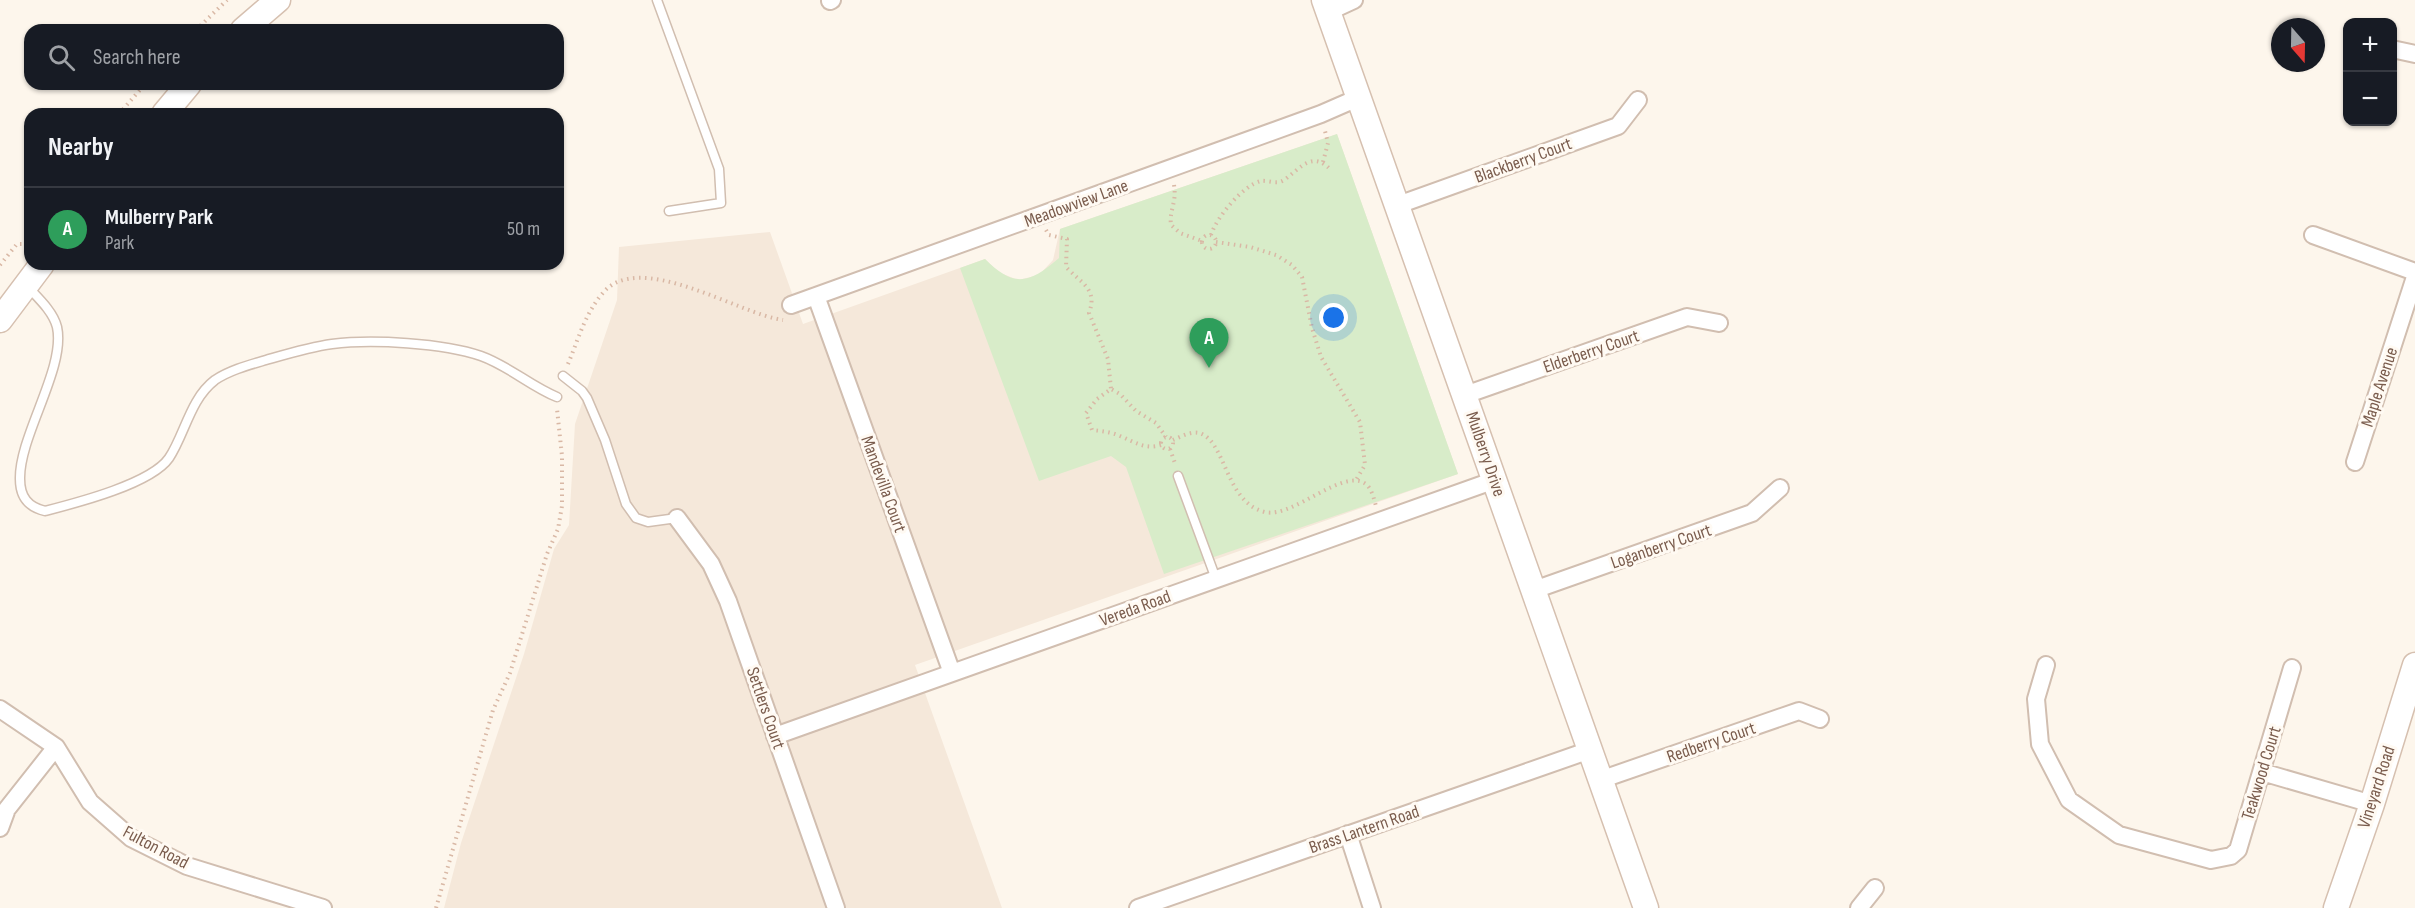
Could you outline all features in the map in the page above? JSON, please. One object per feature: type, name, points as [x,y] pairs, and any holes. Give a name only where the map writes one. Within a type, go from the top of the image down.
[{"type":"main road","points":[[250,24],[278,0]]},
{"type":"main road","name":"Mulberry Drive","points":[[1326,6],[1646,908]]},
{"type":"main road","points":[[169,108],[184,90]]},
{"type":"main road","points":[[0,320],[37,270]]},
{"type":"main road","name":"Vineyard Road","points":[[2336,908],[2411,691],[2415,665]]},
{"type":"street","points":[[1326,6],[1354,0]]},
{"type":"street","points":[[2397,51],[2415,54]]},
{"type":"street","name":"Meadowview Lane","points":[[791,311],[816,296],[1321,114],[1360,97]]},
{"type":"street","name":"Blackberry Court","points":[[1398,205],[1618,126],[1638,100]]},
{"type":"street","points":[[2313,235],[2415,272]]},
{"type":"street","name":"Maple Avenue","points":[[2355,462],[2415,277]]},
{"type":"street","name":"Mandevilla Court","points":[[816,296],[952,673]]},
{"type":"street","name":"Elderberry Court","points":[[1465,395],[1687,317],[1719,323]]},
{"type":"street","name":"Vereda Road","points":[[775,736],[1495,480]]},
{"type":"street","name":"Loganberry Court","points":[[1534,590],[1752,513],[1780,488]]},
{"type":"street","name":"Settlers Court","points":[[677,518],[711,564],[728,601],[836,908]]},
{"type":"street","name":"Teakwood Court","points":[[2046,664],[2036,699],[2040,744],[2069,800],[2119,835],[2211,860],[2232,856],[2238,850],[2292,668]]},
{"type":"street","name":"Fulton Road","points":[[0,709],[56,747],[90,802],[131,838],[187,866],[323,908]]},
{"type":"street","name":"Redberry Court","points":[[1600,780],[1799,711],[1820,719]]},
{"type":"street","points":[[0,828],[7,809],[56,747]]},
{"type":"street","name":"Brass Lantern Road","points":[[1138,908],[1590,750]]},
{"type":"street","points":[[2262,772],[2372,804]]},
{"type":"street","points":[[1348,834],[1372,908]]},
{"type":"street","points":[[1858,908],[1875,888]]},
{"type":"lane","points":[[657,0],[719,170],[721,203],[669,211]]},
{"type":"lane","points":[[26,284],[53,316],[57,328],[57,346],[52,368],[22,461],[20,478],[24,500],[33,508],[45,511],[129,485],[153,472],[168,460],[202,393],[215,380],[240,368],[330,344],[358,342],[440,346],[481,357],[518,374],[557,397]]},
{"type":"lane","points":[[563,376],[587,398],[605,440],[626,504],[636,518],[648,522],[677,518]]},
{"type":"lane","points":[[1178,476],[1216,579]]},
{"type":"path","points":[[202,24],[227,0]]},
{"type":"path","points":[[124,108],[140,90]]},
{"type":"path","points":[[1321,114],[1328,143],[1323,162]]},
{"type":"path","points":[[1331,170],[1323,162],[1314,161],[1304,164],[1283,181],[1263,181],[1250,184],[1224,212],[1213,227],[1211,235],[1216,242],[1250,247],[1276,255],[1292,265],[1302,277],[1312,328],[1321,357],[1360,422],[1365,465],[1356,480]]},
{"type":"path","points":[[1168,169],[1175,186],[1176,201],[1170,217],[1171,225],[1180,233],[1202,241],[1208,249],[1213,248],[1216,242]]},
{"type":"path","points":[[1038,216],[1049,235],[1067,239],[1066,267],[1090,290],[1093,301],[1089,313],[1108,359],[1111,389]]},
{"type":"path","points":[[1202,241],[1204,237],[1211,235]]},
{"type":"path","points":[[0,265],[17,244],[24,244]]},
{"type":"path","points":[[563,376],[589,313],[603,291],[624,279],[652,278],[674,282],[765,318],[783,320],[791,311]]},
{"type":"path","points":[[1111,389],[1120,394],[1136,411],[1156,423],[1166,437],[1173,440],[1191,433],[1205,436],[1218,452],[1245,503],[1262,512],[1276,514],[1318,493],[1356,480],[1365,483],[1370,488],[1382,520]]},
{"type":"path","points":[[1111,389],[1097,399],[1086,413],[1092,430],[1110,432],[1142,446],[1161,445]]},
{"type":"path","points":[[436,908],[493,710],[510,673],[547,554],[558,530],[562,456],[557,397]]},
{"type":"path","points":[[1161,445],[1162,439],[1166,437]]},
{"type":"path","points":[[1161,445],[1163,449],[1170,449],[1173,446],[1173,440]]},
{"type":"shaded area","points":[[1337,134],[1458,474],[915,665],[1002,908],[444,908],[461,843],[524,654],[554,549],[569,525],[575,424],[617,300],[619,247],[770,232],[803,324],[985,259],[998,272],[1018,280],[1039,275],[1053,260],[1060,229]]},
{"type":"green space","points":[[1337,134],[1458,474],[1164,574],[1126,467],[1111,456],[1039,481],[960,268],[985,259],[1005,275],[1022,279],[1030,277],[1059,258],[1060,229]]},
{"type":"place","name":"Mulberry Park","points":[[1209,368]]}]
